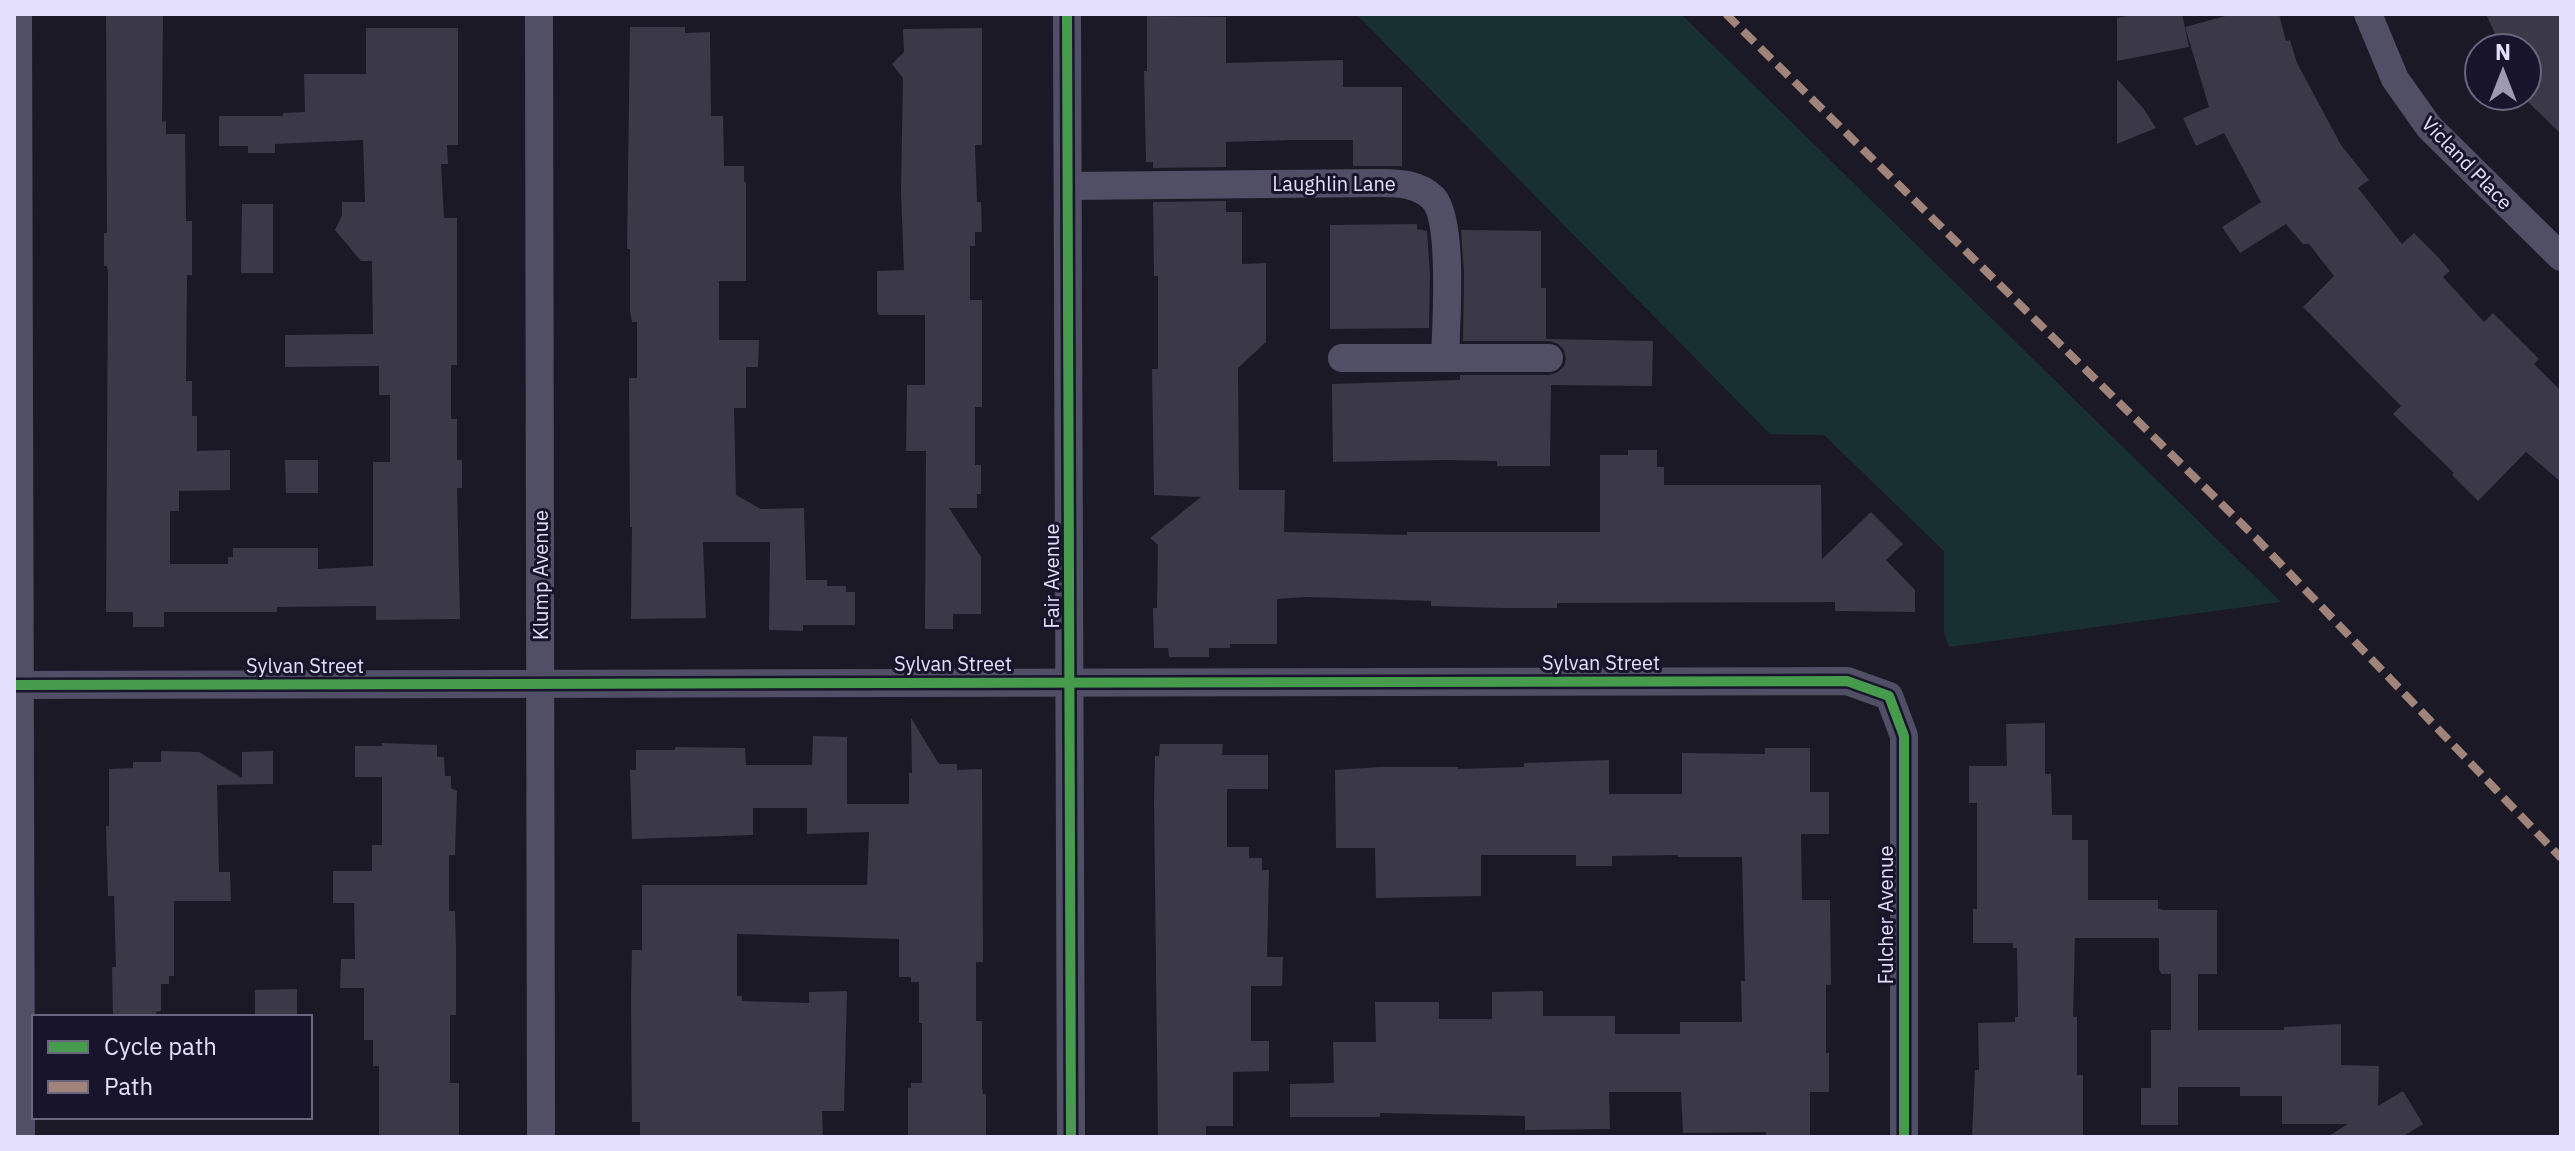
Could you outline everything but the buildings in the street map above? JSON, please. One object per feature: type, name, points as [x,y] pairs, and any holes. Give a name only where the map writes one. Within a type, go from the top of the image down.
[{"type":"street","points":[[18,14],[17,685],[21,1137]]},
{"type":"street","name":"Klump Avenue","points":[[539,14],[541,1137]]},
{"type":"street","name":"Fair Avenue","points":[[1067,14],[1071,1137]]},
{"type":"street","name":"Vicland Place","points":[[2368,14],[2395,79],[2429,127],[2561,257]]},
{"type":"street","name":"Laughlin Lane","points":[[1068,186],[1400,183],[1419,188],[1434,199],[1444,216],[1445,358]]},
{"type":"street","points":[[1342,358],[1549,358]]},
{"type":"street","name":"Sylvan Street","points":[[17,685],[1847,681],[1889,696]]},
{"type":"street","name":"Fulcher Avenue","points":[[1889,696],[1904,736],[1904,1137]]},
{"type":"green space","points":[[1356,14],[1681,14],[2281,602],[1949,647],[1944,632],[1944,551],[1824,435],[1770,434]]},
{"type":"marked path","points":[[1726,14],[2256,538],[2561,858]]},
{"type":"cycle path","points":[[1067,14],[1071,1137]]},
{"type":"cycle path","points":[[14,685],[1847,681],[1889,696],[1904,736],[1904,1137]]}]
